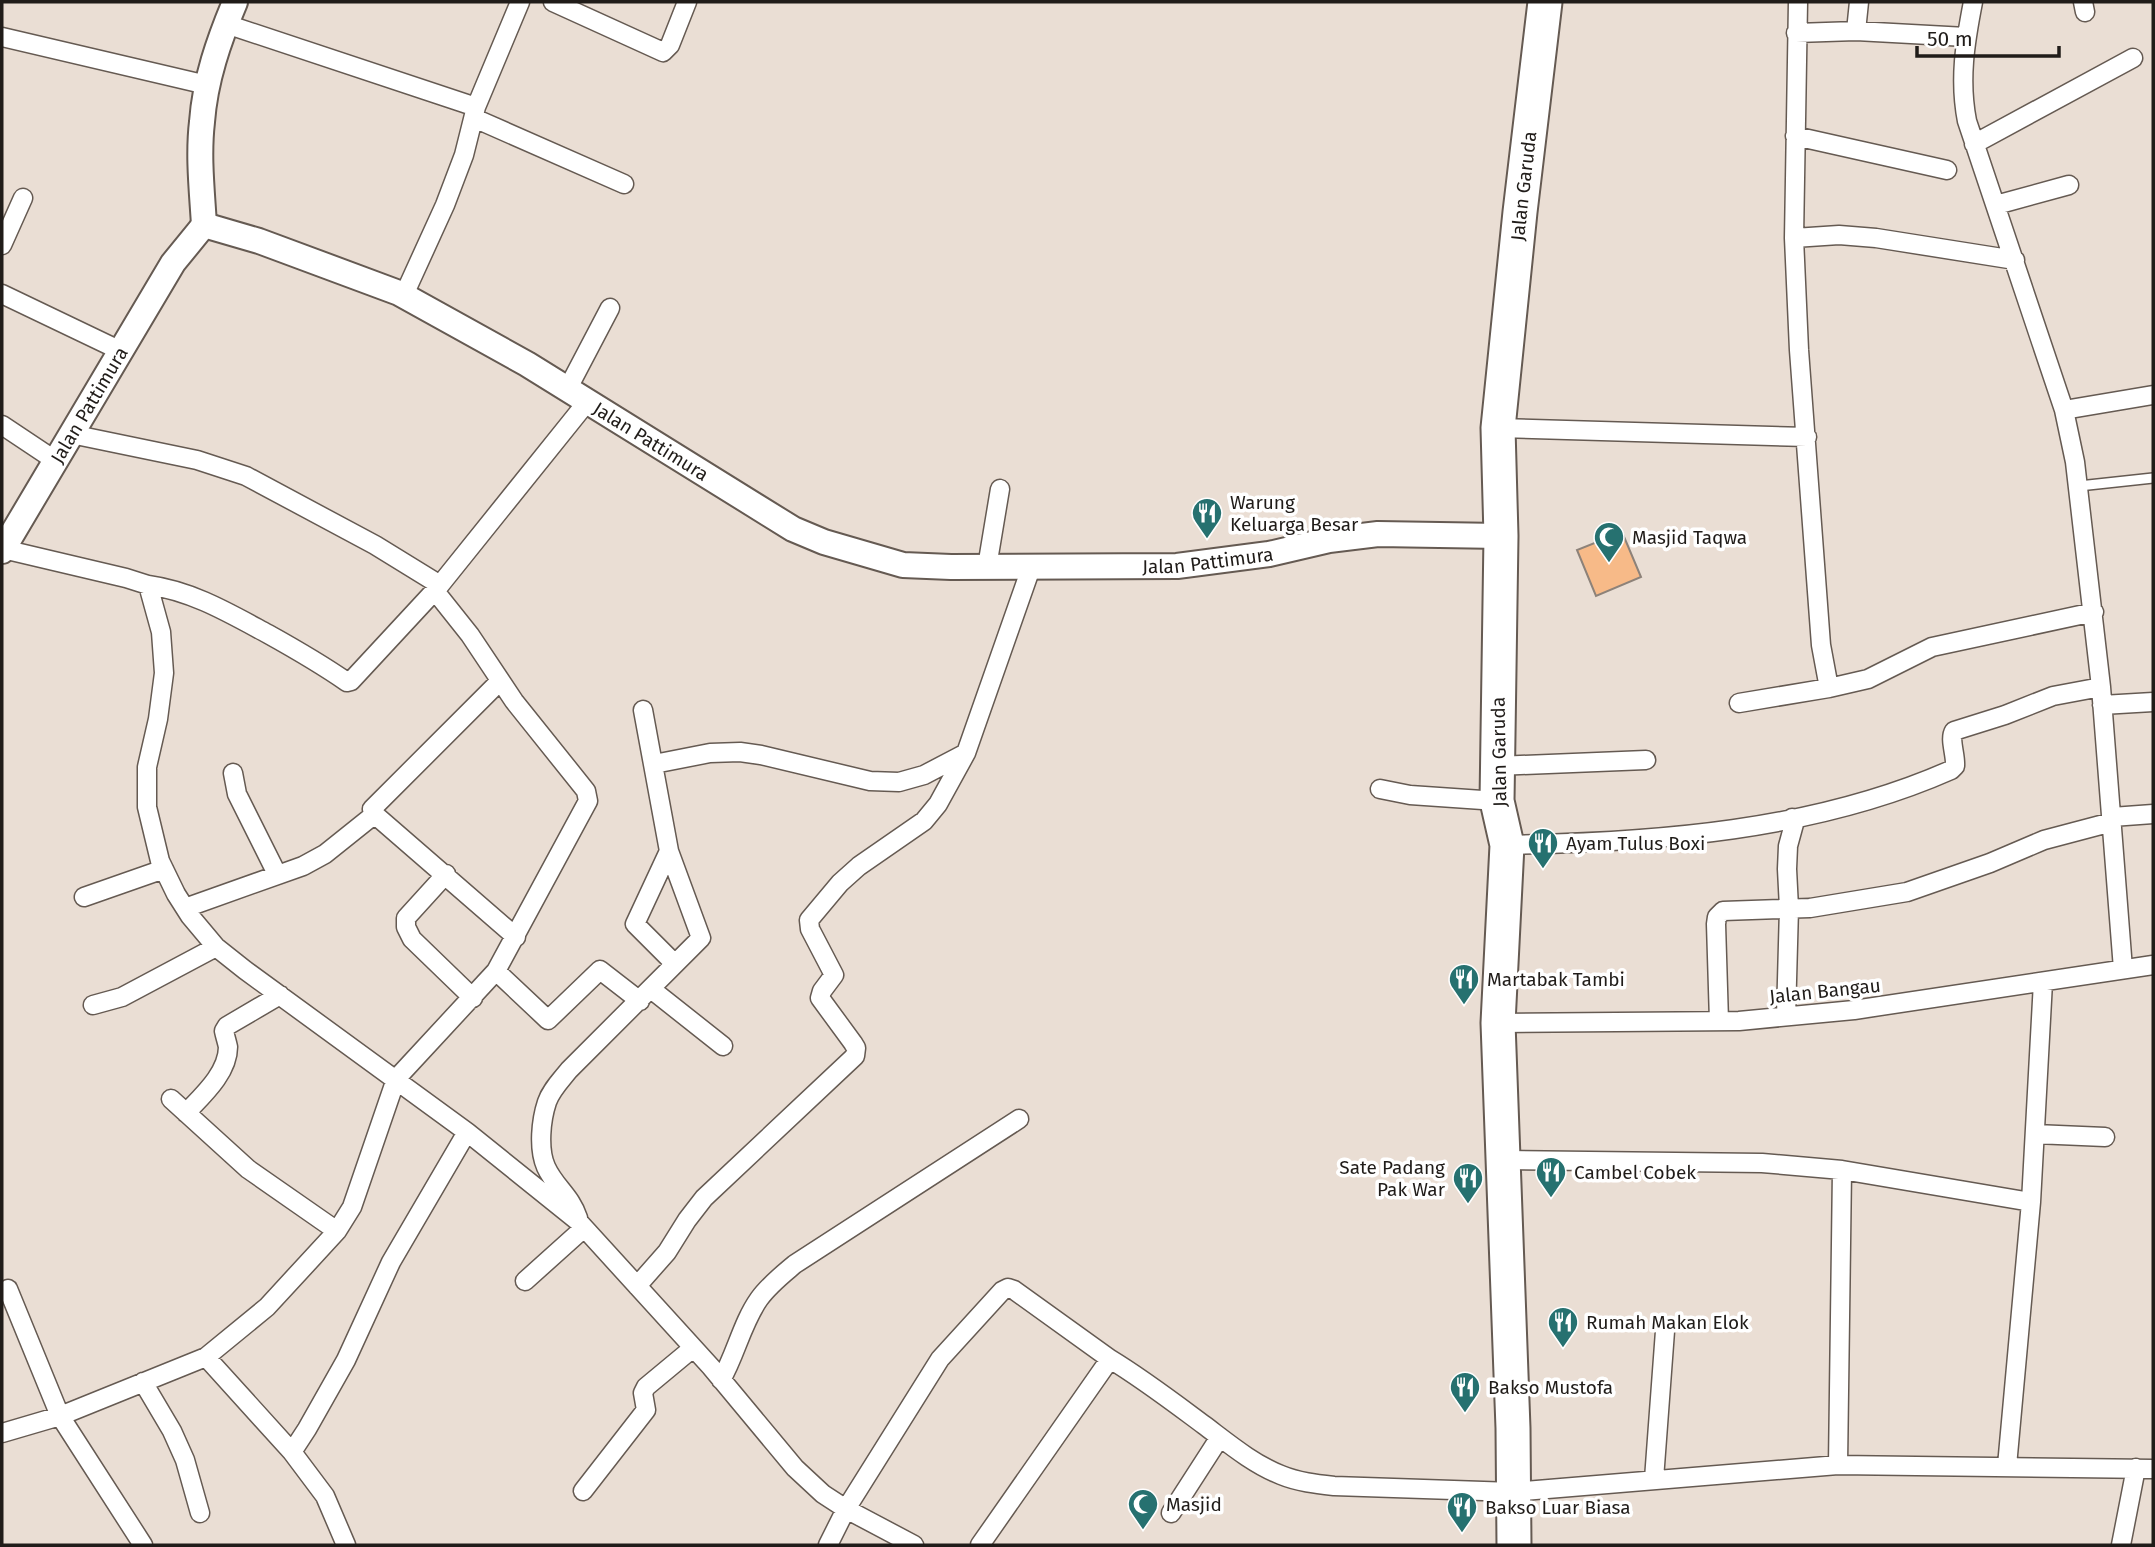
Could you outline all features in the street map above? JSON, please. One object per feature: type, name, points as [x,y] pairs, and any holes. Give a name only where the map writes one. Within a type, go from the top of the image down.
[{"type":"highway","name":"Jalan Garuda","points":[[1514,1545],[1513,1428],[1498,1023],[1507,845],[1497,801],[1501,536],[1498,428],[1545,2]]},
{"type":"street","points":[[404,295],[445,205],[464,155],[475,112],[520,2]]},
{"type":"street","points":[[553,2],[663,52],[670,46],[687,2]]},
{"type":"street","points":[[1798,2],[1794,238],[1799,350],[1821,645],[1829,688]]},
{"type":"street","points":[[1856,31],[1859,2]]},
{"type":"street","points":[[1973,2],[1962,66],[1963,100],[1974,145],[2064,410],[2079,486],[2102,696],[2123,969]]},
{"type":"street","points":[[204,225],[201,123],[207,85],[230,13],[475,112],[624,184]]},
{"type":"street","points":[[1796,33],[1856,31],[1966,37]]},
{"type":"street","points":[[2,37],[207,85]]},
{"type":"street","points":[[1974,145],[2133,58]]},
{"type":"street","points":[[1795,136],[1947,170]]},
{"type":"street","points":[[1996,205],[2069,185]]},
{"type":"street","points":[[2,245],[23,198]]},
{"type":"street","name":"Jalan Pattimura","points":[[3,550],[173,263],[204,225],[259,241],[404,295],[493,345],[793,528],[824,542],[903,565],[1177,566],[1269,554],[1329,540],[1378,534],[1501,536]]},
{"type":"street","points":[[1794,238],[1839,235],[1876,238],[2015,260]]},
{"type":"street","points":[[2,294],[121,351]]},
{"type":"street","points":[[3,550],[179,590],[222,609],[349,682],[438,588],[577,396],[610,309]]},
{"type":"street","points":[[2064,410],[2153,395]]},
{"type":"street","points":[[2,425],[57,461]]},
{"type":"street","points":[[1498,428],[1807,438]]},
{"type":"street","points":[[2,1433],[60,1416],[206,1357],[267,1307],[337,1231],[352,1208],[396,1079],[496,971],[589,797],[500,681],[438,588],[375,544],[246,476],[197,460],[71,434]]},
{"type":"street","points":[[987,567],[1000,489]]},
{"type":"street","points":[[637,1286],[667,1252],[704,1198],[855,1056],[853,1043],[820,998],[834,975],[810,929],[809,920],[840,883],[859,866],[933,813],[965,753],[1032,565]]},
{"type":"street","points":[[148,585],[161,632],[164,673],[158,719],[147,767],[146,791],[152,833],[164,869],[185,908],[216,947],[467,1132],[582,1225],[693,1348],[795,1468],[846,1509],[914,1545]]},
{"type":"street","points":[[1739,704],[1829,688],[1882,674],[1932,647],[2094,612]]},
{"type":"street","points":[[500,681],[374,805],[372,810],[516,937]]},
{"type":"street","points":[[1507,845],[1648,840],[1704,834],[1864,803],[1939,775],[1955,766],[1955,750],[1951,736],[1954,731],[2053,696],[2102,696],[2153,702]]},
{"type":"street","points":[[582,1225],[574,1204],[546,1168],[542,1153],[542,1132],[547,1102],[554,1088],[569,1070],[701,938],[670,851],[661,763],[643,710]]},
{"type":"street","points":[[661,763],[710,753],[740,752],[870,781],[899,782],[924,775],[965,753]]},
{"type":"street","points":[[1497,766],[1646,760]]},
{"type":"street","points":[[233,773],[237,794],[277,874]]},
{"type":"street","points":[[1380,789],[1410,795],[1497,801]]},
{"type":"street","points":[[185,908],[303,866],[325,854],[375,814]]},
{"type":"street","points":[[1719,1021],[1717,917],[1723,911],[1862,901],[1907,892],[1990,863],[2044,840],[2112,819],[2153,814]]},
{"type":"street","points":[[1786,1016],[1789,908],[1787,869],[1793,818]]},
{"type":"street","points":[[670,851],[635,924],[675,964]]},
{"type":"street","points":[[84,897],[164,869]]},
{"type":"street","points":[[446,874],[407,918],[406,928],[412,939],[472,998]]},
{"type":"street","points":[[93,1005],[122,997],[216,947]]},
{"type":"street","name":"Jalan Bangau","points":[[1498,1023],[1719,1021],[1854,1010],[2153,965]]},
{"type":"street","points":[[496,971],[548,1020],[600,970],[646,995],[723,1046]]},
{"type":"street","points":[[2007,1466],[2031,1202],[2043,982]]},
{"type":"street","points":[[186,1113],[220,1072],[228,1046],[224,1031],[280,995]]},
{"type":"street","points":[[171,1099],[248,1169],[337,1231]]},
{"type":"street","points":[[721,1380],[751,1313],[768,1287],[795,1264],[1019,1119]]},
{"type":"street","points":[[292,1452],[346,1360],[391,1262],[467,1132]]},
{"type":"street","points":[[2035,1134],[2105,1137]]},
{"type":"street","points":[[1502,1160],[1762,1163],[1842,1170],[2031,1202]]},
{"type":"street","points":[[1838,1465],[1842,1170]]},
{"type":"street","points":[[525,1281],[582,1225]]},
{"type":"street","points":[[8,1289],[60,1416],[144,1545]]},
{"type":"street","points":[[828,1545],[846,1509],[940,1359],[950,1345],[1005,1289],[1014,1290],[1262,1465],[1280,1475],[1307,1483],[1513,1492],[1838,1465],[2145,1469],[2121,1545]]},
{"type":"street","points":[[1654,1479],[1665,1331]]},
{"type":"street","points":[[583,1491],[646,1410],[643,1393],[646,1387],[693,1348]]},
{"type":"street","points":[[206,1357],[292,1452],[324,1496],[346,1545]]},
{"type":"street","points":[[981,1545],[1110,1359]]},
{"type":"street","points":[[143,1382],[172,1431],[185,1460],[200,1513]]},
{"type":"street","points":[[1171,1513],[1220,1437]]},
{"type":"lane","points":[[2079,486],[2153,478]]},
{"type":"building","name":"Masjid Taqwa","points":[[1622,532],[1641,577],[1596,596],[1577,550]]},
{"type":"place","name":"Warung Keluarga Besar","points":[[1207,540]]},
{"type":"place","name":"Masjid Taqwa","points":[[1609,564]]},
{"type":"place","name":"Ayam Tulus Boxi","points":[[1543,870]]},
{"type":"place","name":"Martabak Tambi","points":[[1464,1006]]},
{"type":"place","name":"Cambel Cobek","points":[[1551,1199]]},
{"type":"place","name":"Sate Padang Pak War","points":[[1468,1205]]},
{"type":"place","name":"Rumah Makan Elok","points":[[1563,1349]]},
{"type":"place","name":"Bakso Mustofa","points":[[1465,1414]]},
{"type":"place","name":"Masjid","points":[[1143,1531]]},
{"type":"place","name":"Bakso Luar Biasa","points":[[1462,1534]]}]
